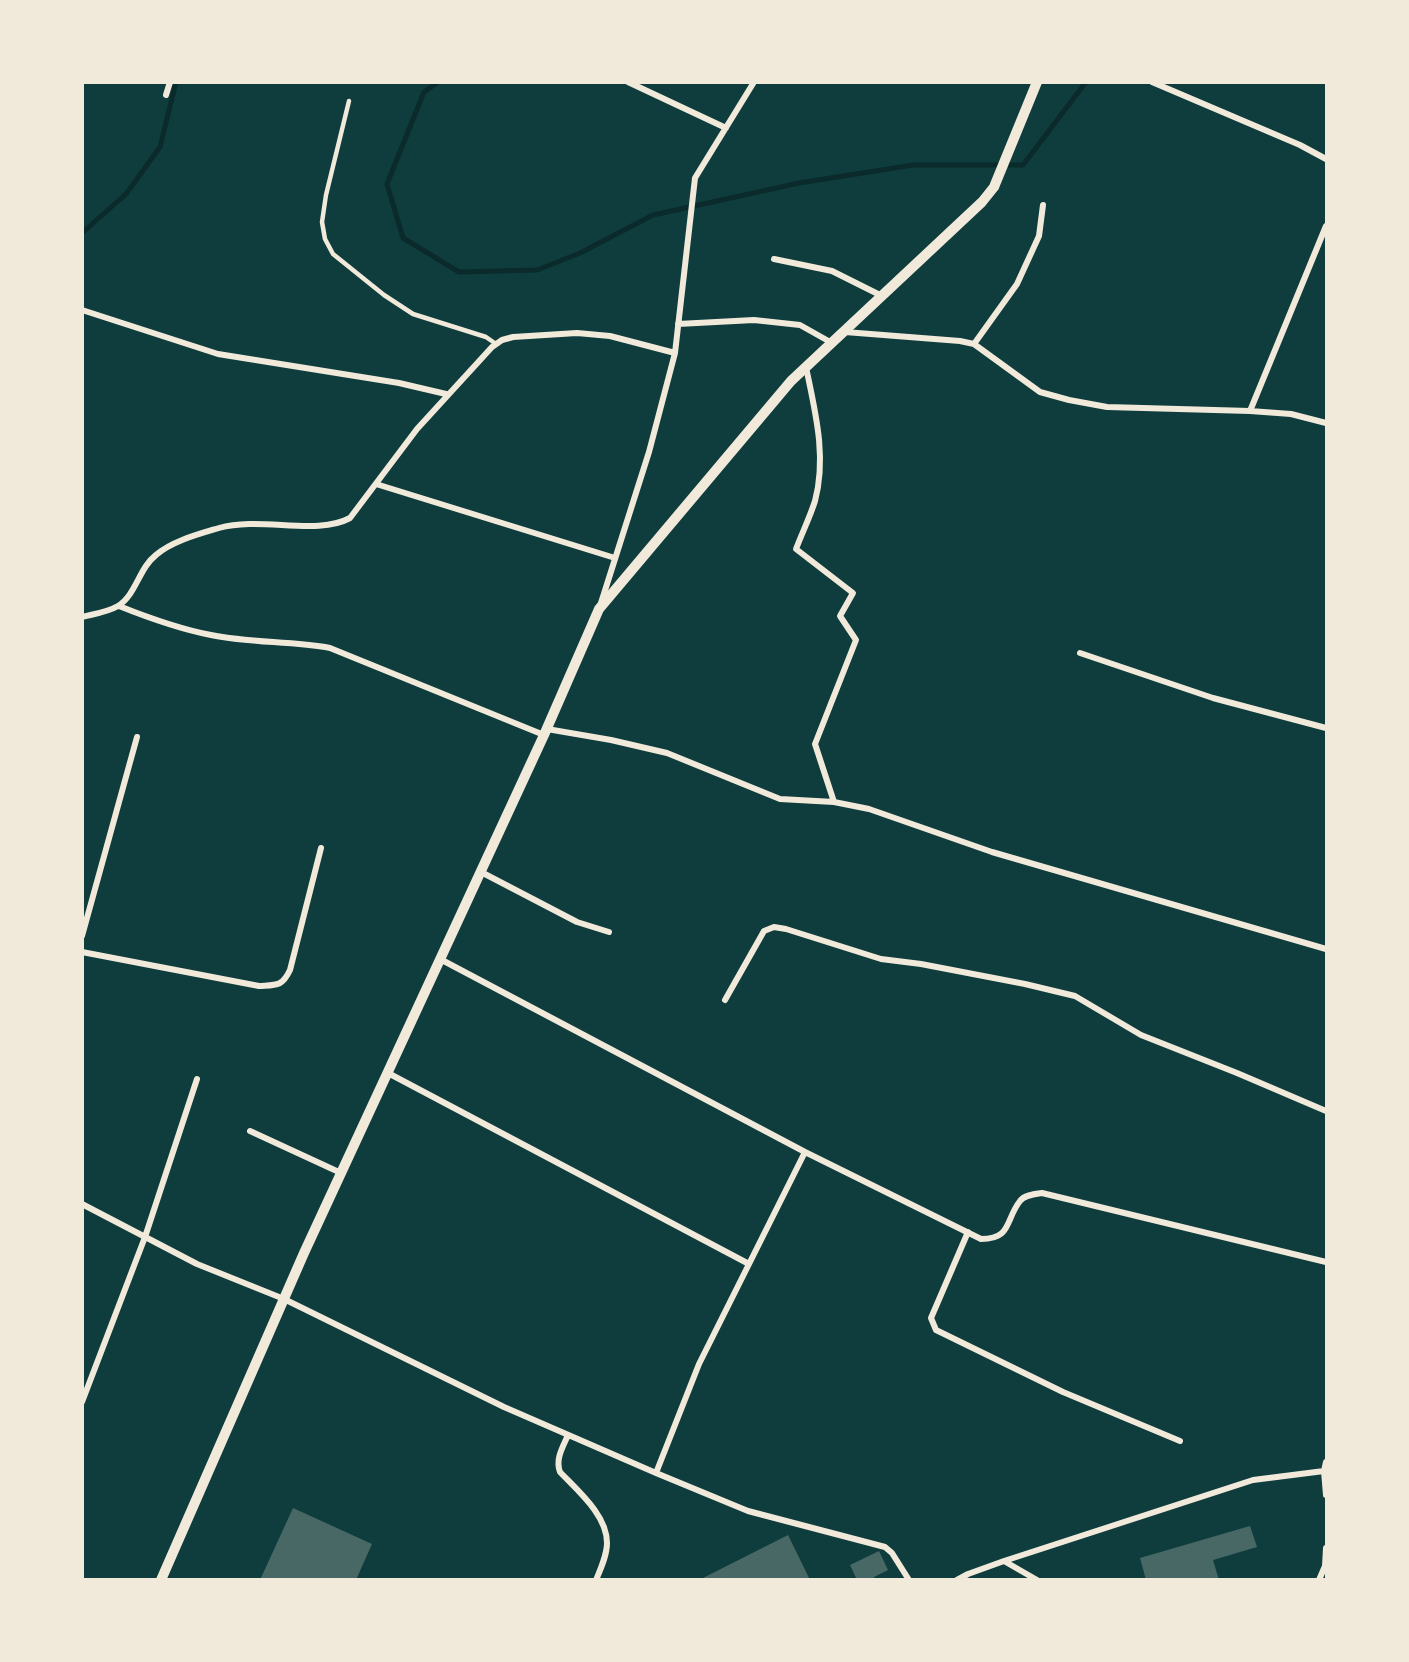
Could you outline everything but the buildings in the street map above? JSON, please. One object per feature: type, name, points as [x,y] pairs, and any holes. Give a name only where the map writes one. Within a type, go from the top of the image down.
[{"type":"street","points":[[166,95],[170,82]]},
{"type":"street","points":[[628,82],[726,128]]},
{"type":"street","points":[[161,1580],[284,1299],[545,732],[599,609],[649,452],[675,353],[695,178],[754,82]]},
{"type":"street","points":[[599,609],[783,390],[982,202],[994,187],[1037,82]]},
{"type":"street","points":[[1152,82],[1300,145],[1326,159]]},
{"type":"street","points":[[974,344],[1017,284],[1038,236],[1043,205]]},
{"type":"street","points":[[1250,411],[1326,226]]},
{"type":"street","points":[[774,259],[832,271],[883,296]]},
{"type":"street","points":[[82,310],[218,354],[399,383],[446,394]]},
{"type":"street","points":[[678,324],[754,320],[800,325],[832,343]]},
{"type":"street","points":[[844,332],[974,344],[1040,392],[1069,400],[1107,407],[1291,414],[1326,423]]},
{"type":"street","points":[[82,616],[118,606],[130,594],[155,555],[170,546],[220,527],[250,522],[339,524],[350,518],[446,394],[502,340],[566,333],[591,333],[675,353]]},
{"type":"street","points":[[806,367],[818,425],[820,472],[814,501],[796,549],[853,593],[840,616],[856,640],[815,744],[834,802]]},
{"type":"street","points":[[376,484],[615,558]]},
{"type":"street","points":[[118,606],[176,627],[213,636],[304,643],[330,648],[545,732],[611,740],[667,753],[780,799],[834,802],[869,809],[992,852],[1326,949]]},
{"type":"street","points":[[1080,653],[1213,698],[1326,728]]},
{"type":"street","points":[[82,936],[137,737]]},
{"type":"street","points":[[82,951],[259,986],[277,985],[285,980],[290,970],[321,848]]},
{"type":"street","points":[[481,872],[577,922],[609,932]]},
{"type":"street","points":[[725,1000],[764,931],[774,927],[786,929],[881,959],[979,975],[1075,996],[1141,1035],[1237,1073],[1326,1112]]},
{"type":"street","points":[[441,959],[805,1152],[981,1239],[994,1239],[1006,1230],[1020,1200],[1032,1194],[1042,1193],[1326,1262]]},
{"type":"street","points":[[388,1073],[749,1264]]},
{"type":"street","points":[[82,1402],[145,1237],[197,1079]]},
{"type":"street","points":[[250,1131],[341,1173]]},
{"type":"street","points":[[656,1473],[699,1364],[805,1152]]},
{"type":"street","points":[[82,1204],[197,1264],[284,1299],[504,1407],[656,1473],[748,1511],[885,1547],[892,1553],[909,1580]]},
{"type":"street","points":[[968,1232],[931,1318],[936,1330],[1063,1392],[1180,1441]]},
{"type":"street","points":[[568,1435],[558,1458],[560,1472],[600,1517],[606,1532],[605,1556],[596,1580]]},
{"type":"street","points":[[1326,1462],[1324,1471],[1326,1495]]},
{"type":"street","points":[[957,1580],[1004,1561],[1253,1480],[1324,1471]]},
{"type":"street","points":[[1320,1580],[1325,1566],[1326,1548]]},
{"type":"street","points":[[1004,1561],[1037,1580]]},
{"type":"lane","points":[[349,101],[326,195],[322,222],[325,239],[333,254],[384,295],[413,314],[486,337],[496,344]]},
{"type":"waterway","points":[[82,233],[126,194],[160,147],[176,82]]},
{"type":"waterway","points":[[438,82],[424,92],[387,184],[403,238],[459,272],[537,270],[580,253],[653,215],[799,183],[913,165],[1023,165],[1086,82]]}]
